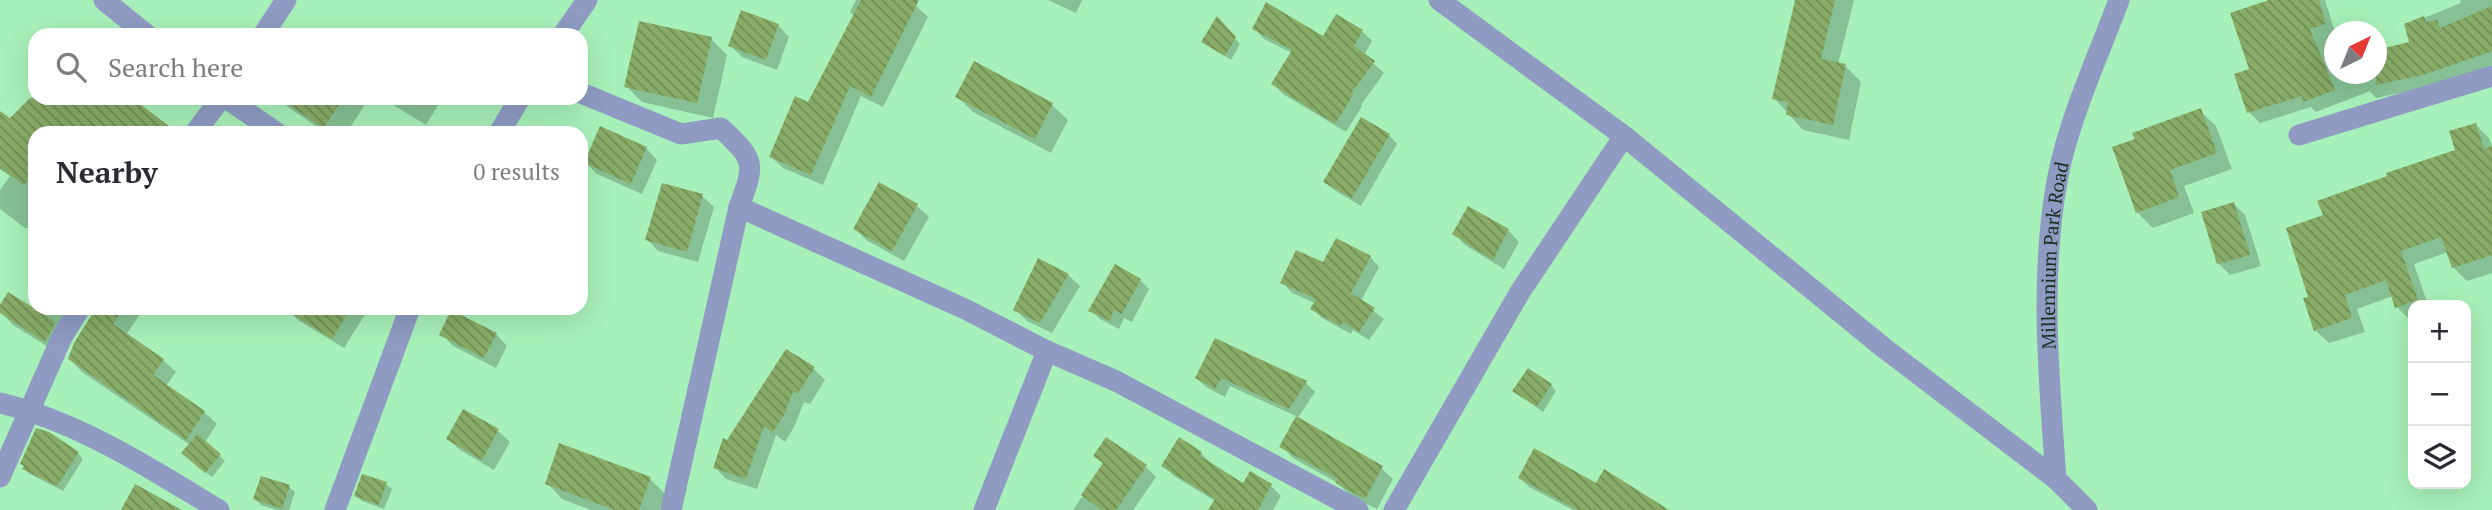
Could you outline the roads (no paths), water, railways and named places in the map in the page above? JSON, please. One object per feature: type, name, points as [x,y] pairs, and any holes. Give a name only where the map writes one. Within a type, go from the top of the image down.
[{"type":"street","points":[[104,0],[138,28]]},
{"type":"street","points":[[268,28],[286,0]]},
{"type":"street","points":[[568,28],[587,0]]},
{"type":"street","points":[[1439,0],[1624,136],[1884,348],[2056,479],[2087,510]]},
{"type":"street","name":"Millennium Park Road","points":[[2056,479],[2049,373],[2051,220],[2059,173],[2071,134],[2119,0]]},
{"type":"street","points":[[2299,135],[2492,76]]},
{"type":"street","points":[[588,96],[681,134],[721,128],[747,157],[752,172],[739,207],[671,510]]},
{"type":"street","points":[[200,126],[215,105]]},
{"type":"street","points":[[236,105],[267,126]]},
{"type":"street","points":[[503,126],[516,105]]},
{"type":"street","points":[[1394,510],[1520,292],[1624,136]]},
{"type":"street","points":[[739,207],[1116,381],[1358,510]]},
{"type":"street","points":[[0,477],[62,337],[76,315]]},
{"type":"street","points":[[335,510],[407,315]]},
{"type":"street","points":[[984,510],[1046,351]]},
{"type":"street","points":[[0,403],[28,410],[75,429],[142,463],[219,510]]}]
